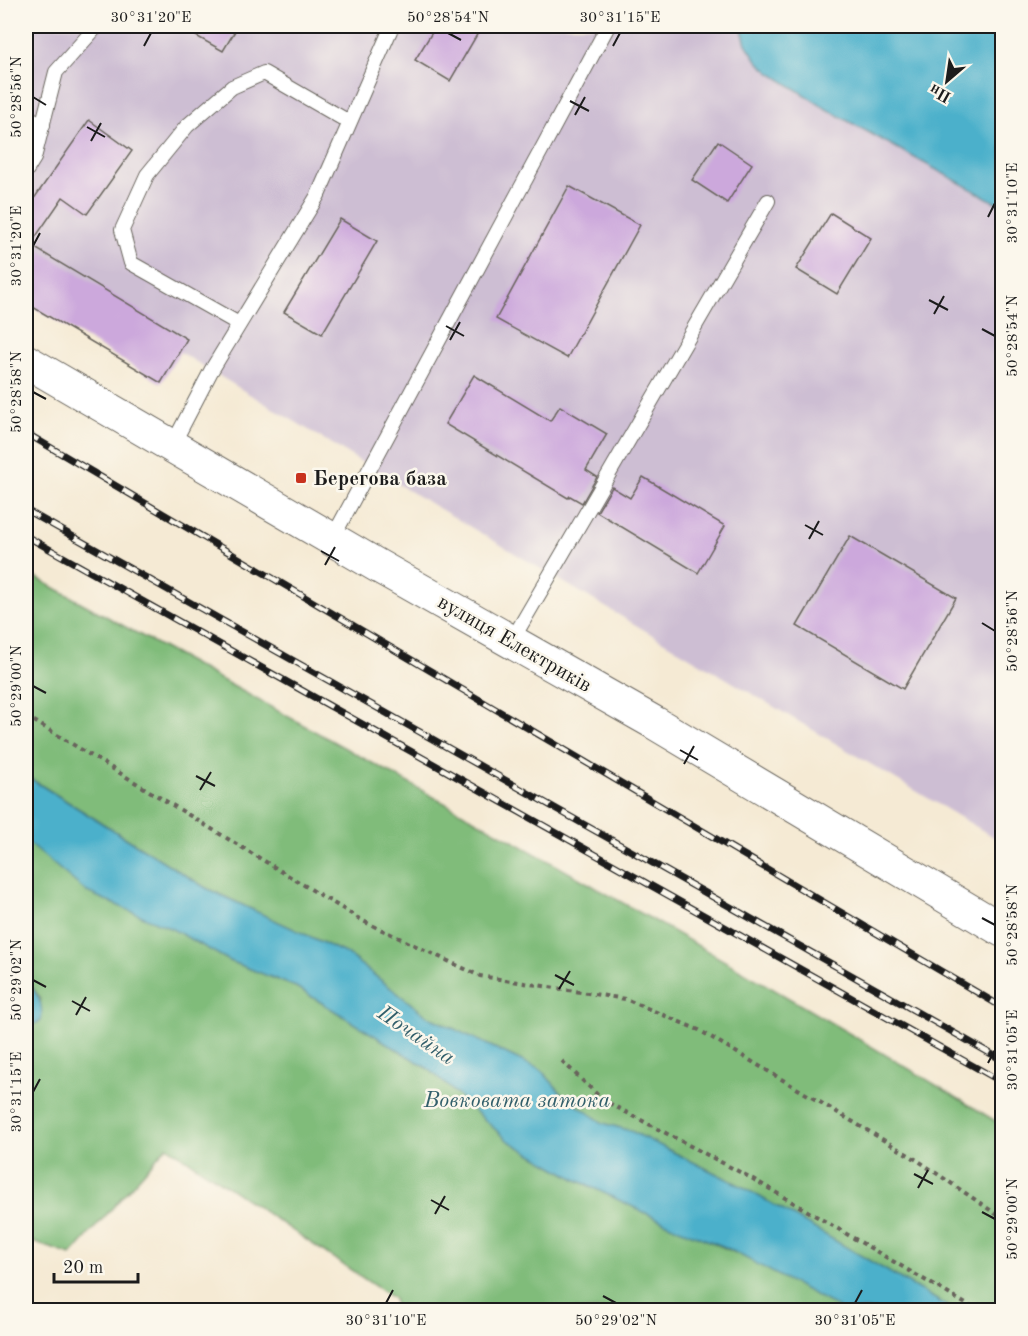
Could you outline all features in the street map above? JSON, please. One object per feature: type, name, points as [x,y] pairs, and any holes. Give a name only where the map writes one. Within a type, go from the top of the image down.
[{"type":"street","name":"вулиця Електриків","points":[[26,361],[655,723],[1002,930]]},
{"type":"lane","points":[[26,171],[34,158],[57,72],[97,26]]},
{"type":"lane","points":[[172,446],[239,324],[318,195],[392,26]]},
{"type":"lane","points":[[332,539],[608,26]]},
{"type":"lane","points":[[239,324],[131,263],[122,230],[147,175],[187,126],[232,87],[264,74],[349,122]]},
{"type":"lane","points":[[26,117],[43,124]]},
{"type":"lane","points":[[512,642],[768,201]]},
{"type":"path","points":[[26,716],[363,921],[480,976],[625,999],[699,1030],[917,1160],[1002,1218]]},
{"type":"path","points":[[562,1060],[603,1100],[753,1179],[976,1311]]},
{"type":"shaded area","points":[[26,26],[741,26],[746,44],[769,72],[828,110],[1002,206],[1002,842],[386,477],[180,352],[161,383],[30,305],[43,283],[26,272]]},
{"type":"green space","points":[[26,572],[639,912],[1002,1125],[1002,1310],[954,1310],[743,1187],[631,1131],[603,1123],[564,1096],[541,1070],[427,1016],[347,954],[206,888],[26,776]]},
{"type":"green space","points":[[26,841],[230,961],[296,987],[429,1069],[507,1140],[577,1180],[775,1271],[843,1310],[395,1310],[394,1299],[167,1146],[71,1255],[26,1240],[26,1028],[30,1028],[41,999],[26,979]]},
{"type":"water","points":[[741,26],[1002,26],[1002,206],[828,110],[769,72],[758,62],[746,44]]},
{"type":"water","name":"Вовковата затока","points":[[26,776],[206,888],[347,954],[427,1016],[541,1070],[564,1096],[603,1123],[631,1131],[743,1187],[954,1310],[843,1310],[725,1247],[679,1229],[577,1180],[507,1140],[429,1069],[296,987],[230,961],[174,930],[87,892],[26,841]]},
{"type":"water","points":[[26,979],[39,998],[42,1014],[41,1021],[26,1028]]},
{"type":"building","points":[[178,26],[238,26],[223,51]]},
{"type":"building","points":[[436,26],[482,26],[450,81],[415,60]]},
{"type":"building","points":[[89,120],[132,151],[87,214],[63,197],[30,245],[187,339],[161,383],[26,303],[26,210]]},
{"type":"building","points":[[718,141],[752,164],[727,203],[692,180]]},
{"type":"building","points":[[569,186],[640,225],[567,358],[496,319]]},
{"type":"building","points":[[831,213],[871,238],[837,294],[796,269]]},
{"type":"building","points":[[340,219],[377,241],[322,334],[284,312]]},
{"type":"building","points":[[474,375],[550,421],[560,406],[607,434],[586,470],[597,477],[582,503],[570,496],[568,498],[445,424]]},
{"type":"building","points":[[643,477],[725,526],[698,573],[597,512],[612,487],[630,498]]},
{"type":"building","points":[[850,536],[956,598],[903,689],[797,626]]},
{"type":"railway","points":[[26,433],[1002,1007]]},
{"type":"railway","points":[[26,510],[1002,1060]]},
{"type":"railway","points":[[26,536],[1002,1082]]},
{"type":"place","name":"Берегова база","points":[[301,478]]},
{"type":"water label","name":"Почайна","points":[[417,1034]]}]
